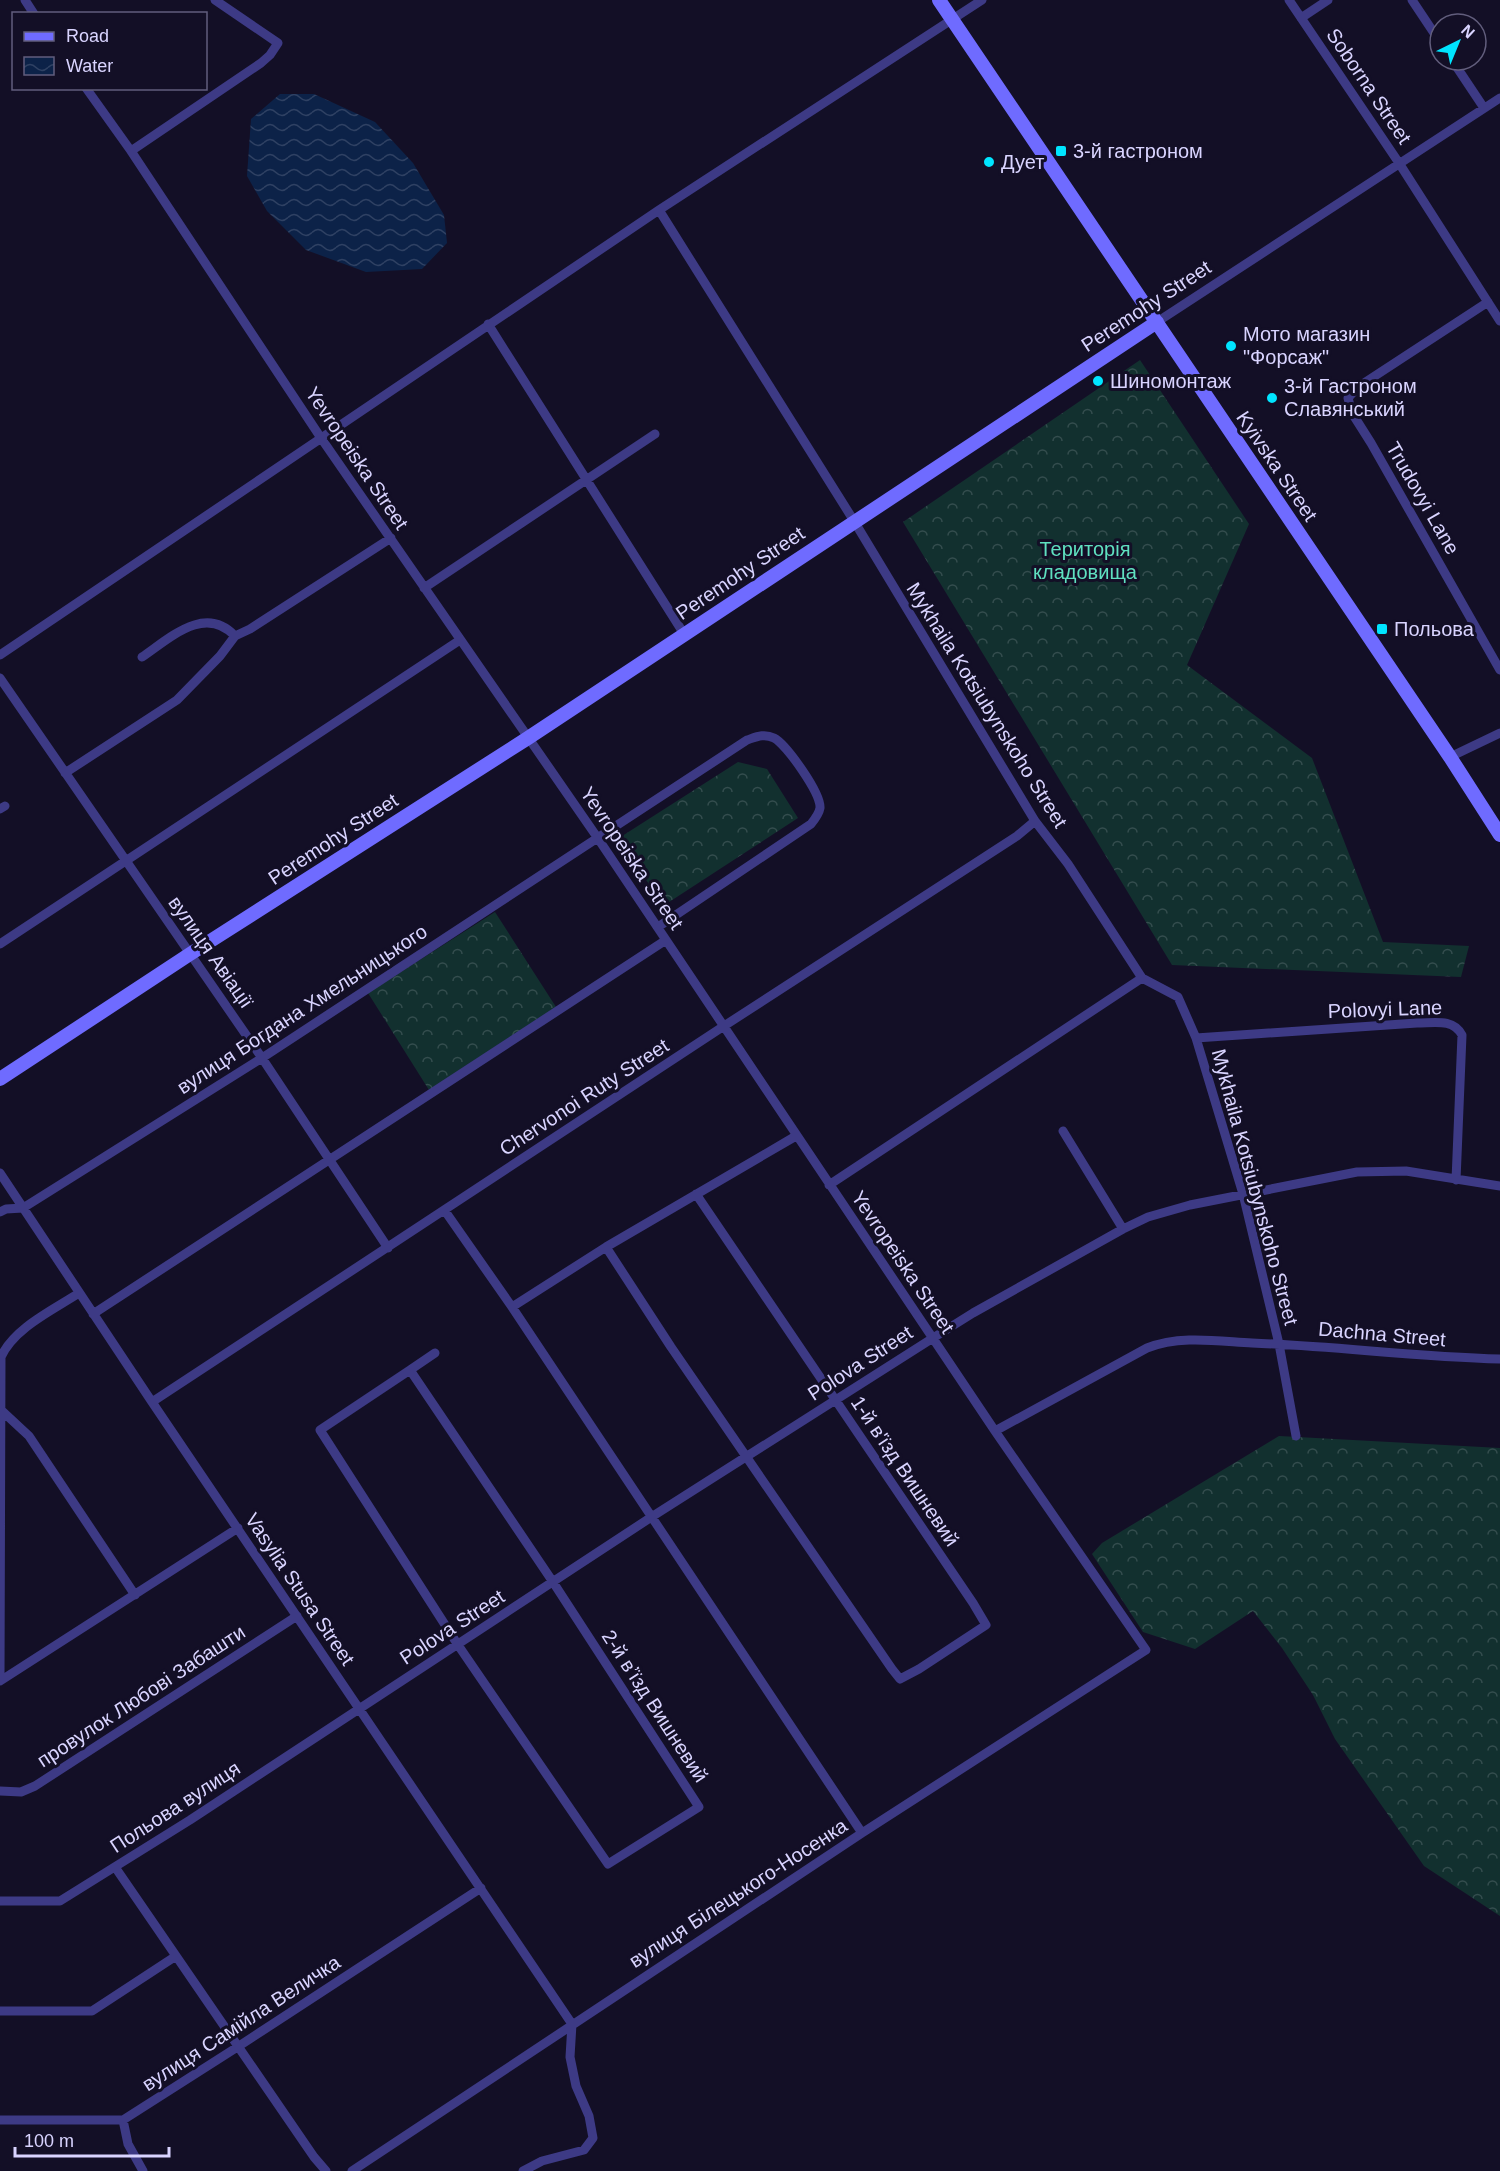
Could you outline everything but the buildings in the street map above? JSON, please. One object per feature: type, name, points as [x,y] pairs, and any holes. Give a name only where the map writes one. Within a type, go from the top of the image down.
[{"type":"street","points":[[131,151],[261,63],[278,43],[215,0]]},
{"type":"street","name":"Kyivska Street","points":[[939,0],[1450,757],[1500,835]]},
{"type":"street","points":[[0,655],[488,324],[982,0]]},
{"type":"street","name":"Soborna Street","points":[[1289,0],[1399,163],[1500,321]]},
{"type":"street","points":[[1301,18],[1328,0]]},
{"type":"street","points":[[1412,0],[1428,24]]},
{"type":"street","points":[[1460,72],[1484,108]]},
{"type":"street","name":"Yevropeiska Street","points":[[87,90],[131,151],[321,438],[597,837],[995,1431],[1146,1650]]},
{"type":"street","name":"Peremohy Street","points":[[0,1079],[190,954],[528,738],[854,520],[1500,98]]},
{"type":"street","name":"Mykhaila Kotsiubynskoho Street","points":[[659,210],[854,520],[1035,821],[1068,864],[1142,978],[1178,997],[1196,1038],[1243,1194],[1279,1344],[1296,1436]]},
{"type":"street","name":"Trudovyi Lane","points":[[1488,302],[1358,387],[1348,398],[1352,413],[1500,670]]},
{"type":"street","points":[[488,324],[684,634]]},
{"type":"street","points":[[424,588],[655,434]]},
{"type":"street","points":[[65,773],[177,700],[213,664],[235,636],[250,629],[391,538]]},
{"type":"street","points":[[142,657],[184,629],[196,624],[210,622],[220,624],[235,636]]},
{"type":"street","points":[[0,944],[460,640]]},
{"type":"street","name":"вулиця Авіації","points":[[0,678],[262,1058],[388,1248]]},
{"type":"street","points":[[1450,757],[1500,733]]},
{"type":"street","name":"вулиця Богдана Хмельницького","points":[[23,1208],[262,1058],[747,740],[760,735],[771,737],[783,744],[817,795],[820,807],[817,816],[811,824],[658,927]]},
{"type":"street","name":"Chervonoi Ruty Street","points":[[152,1402],[1017,836],[1035,821]]},
{"type":"street","points":[[93,1314],[666,940]]},
{"type":"street","points":[[829,1185],[1142,978]]},
{"type":"street","name":"Polovyi Lane","points":[[1196,1038],[1417,1023],[1450,1023],[1458,1027],[1462,1035],[1456,1180]]},
{"type":"street","points":[[1063,1131],[1123,1229]]},
{"type":"street","points":[[512,1307],[606,1247],[796,1136]]},
{"type":"street","name":"Polova Street","points":[[359,1708],[653,1516],[973,1313],[1148,1217],[1190,1205],[1357,1172],[1407,1171],[1500,1186]]},
{"type":"street","name":"Vasylia Stusa Street","points":[[0,1173],[572,2024]]},
{"type":"street","name":"1-й в'їзд Вишневий","points":[[696,1194],[974,1603],[986,1625],[900,1679],[748,1456]]},
{"type":"street","points":[[0,1212],[6,1209],[23,1208]]},
{"type":"street","points":[[445,1211],[653,1516],[862,1833]]},
{"type":"street","points":[[606,1247],[671,1347],[748,1456]]},
{"type":"street","points":[[0,1681],[1,1357],[7,1344],[16,1335],[79,1293]]},
{"type":"street","name":"Dachna Street","points":[[995,1431],[1147,1348],[1172,1340],[1279,1344],[1500,1359]]},
{"type":"street","points":[[435,1353],[320,1431],[458,1645]]},
{"type":"street","points":[[410,1370],[553,1582]]},
{"type":"street","points":[[0,1409],[29,1436],[135,1595]]},
{"type":"street","points":[[0,1681],[238,1528]]},
{"type":"street","name":"2-й вʼїзд Вишневий","points":[[458,1645],[608,1864],[699,1807],[553,1582]]},
{"type":"street","name":"провулок Любові Забашти","points":[[0,1791],[21,1792],[34,1786],[297,1616]]},
{"type":"street","name":"вулиця Білецького-Носенка","points":[[352,2171],[862,1833],[1146,1650]]},
{"type":"street","name":"Польова вулиця","points":[[0,1901],[60,1901],[116,1867],[359,1708]]},
{"type":"street","points":[[116,1867],[314,2157],[326,2171]]},
{"type":"street","name":"вулиця Самійла Величка","points":[[123,2120],[481,1888]]},
{"type":"street","points":[[0,2011],[92,2011],[176,1956]]},
{"type":"street","points":[[523,2171],[542,2161],[584,2150],[593,2138],[590,2116],[576,2086],[570,2057],[572,2024]]},
{"type":"street","points":[[0,2120],[123,2120],[128,2144],[143,2171]]},
{"type":"green space","name":"Територія кладовища","points":[[1140,360],[1249,524],[1187,665],[1312,758],[1383,942],[1469,946],[1461,977],[1172,965],[903,522]]},
{"type":"green space","points":[[738,762],[767,769],[798,818],[663,906],[619,838]]},
{"type":"green space","points":[[495,912],[556,1007],[429,1090],[368,993]]},
{"type":"green space","points":[[1279,1436],[1500,1448],[1500,1916],[1424,1866],[1335,1739],[1313,1695],[1282,1648],[1253,1611],[1195,1649],[1143,1632],[1092,1554],[1102,1543]]},
{"type":"water","points":[[280,94],[314,94],[375,122],[413,163],[444,215],[447,243],[422,269],[366,272],[306,250],[267,211],[247,176],[251,119]]},
{"type":"place","name":"3-й гастроном","points":[[1061,151]]},
{"type":"place","name":"Дует","points":[[989,162]]},
{"type":"place","name":"Мото магазин \"Форсаж\"","points":[[1231,346]]},
{"type":"place","name":"Шиномонтаж","points":[[1098,381]]},
{"type":"place","name":"3-й Гастроном Славянський","points":[[1272,398]]},
{"type":"place","name":"Польова","points":[[1382,629]]}]
